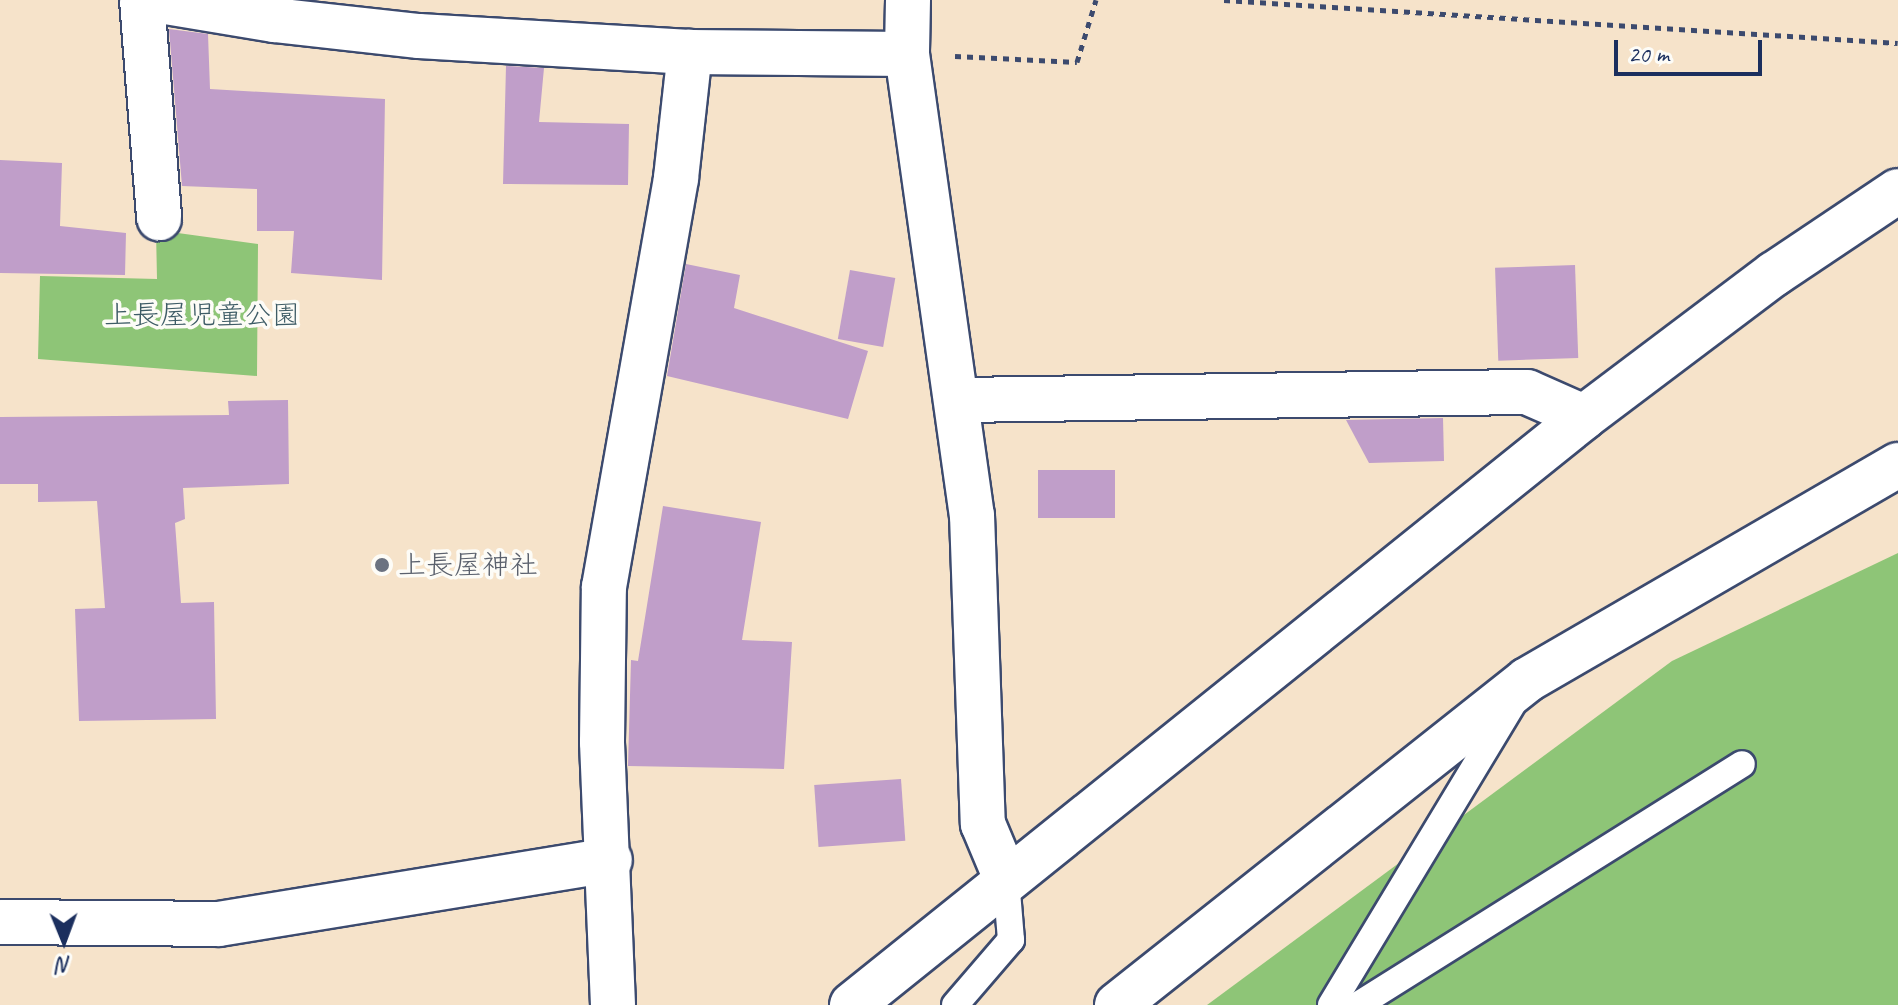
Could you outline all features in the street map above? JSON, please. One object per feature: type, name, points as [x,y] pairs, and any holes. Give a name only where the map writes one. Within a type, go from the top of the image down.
[{"type":"street","points":[[142,0],[159,218]]},
{"type":"street","points":[[154,0],[274,20],[419,36],[690,52],[907,54]]},
{"type":"street","points":[[908,0],[907,54],[959,400],[972,515],[983,824],[1006,879]]},
{"type":"street","points":[[613,1005],[610,860],[602,742],[604,587],[676,178],[690,52]]},
{"type":"street","points":[[852,1005],[1584,417],[1774,274],[1898,191]]},
{"type":"street","points":[[959,400],[1527,392],[1584,417]]},
{"type":"street","points":[[1117,1005],[1527,680],[1898,465]]},
{"type":"street","points":[[0,922],[219,924],[610,860]]},
{"type":"lane","points":[[1331,1005],[1527,680]]},
{"type":"lane","points":[[1358,1005],[1742,764]]},
{"type":"lane","points":[[955,1005],[1011,940],[1006,879]]},
{"type":"path","points":[[907,54],[1077,62],[1096,0]]},
{"type":"path","points":[[1224,0],[1898,43]]},
{"type":"green space","name":"上長屋児童公園","points":[[156,230],[258,244],[257,376],[38,359],[40,276],[157,279]]},
{"type":"green space","points":[[1898,553],[1898,1005],[1207,1005],[1672,661]]},
{"type":"building","points":[[169,29],[208,34],[210,89],[385,99],[382,280],[291,273],[294,231],[257,231],[257,189],[182,186]]},
{"type":"building","points":[[506,66],[544,68],[539,122],[629,124],[628,185],[503,184]]},
{"type":"building","points":[[0,160],[62,163],[60,226],[126,233],[125,275],[0,273]]},
{"type":"building","points":[[686,264],[740,275],[734,308],[868,351],[848,419],[667,376]]},
{"type":"building","points":[[1575,265],[1578,358],[1498,361],[1495,268]]},
{"type":"building","points":[[850,270],[895,278],[883,347],[838,339]]},
{"type":"building","points":[[288,400],[289,484],[183,488],[185,519],[175,523],[181,603],[214,602],[216,719],[79,721],[75,609],[105,608],[97,501],[38,502],[38,484],[0,484],[0,417],[229,415],[228,401]]},
{"type":"building","points":[[1443,418],[1444,461],[1369,463],[1346,420]]},
{"type":"building","points":[[1038,470],[1115,470],[1115,518],[1038,518]]},
{"type":"building","points":[[663,506],[761,522],[742,640],[792,642],[784,769],[628,766],[631,660],[638,661]]},
{"type":"building","points":[[901,779],[905,841],[819,847],[814,785]]},
{"type":"place","name":"上長屋神社","points":[[382,565]]}]
